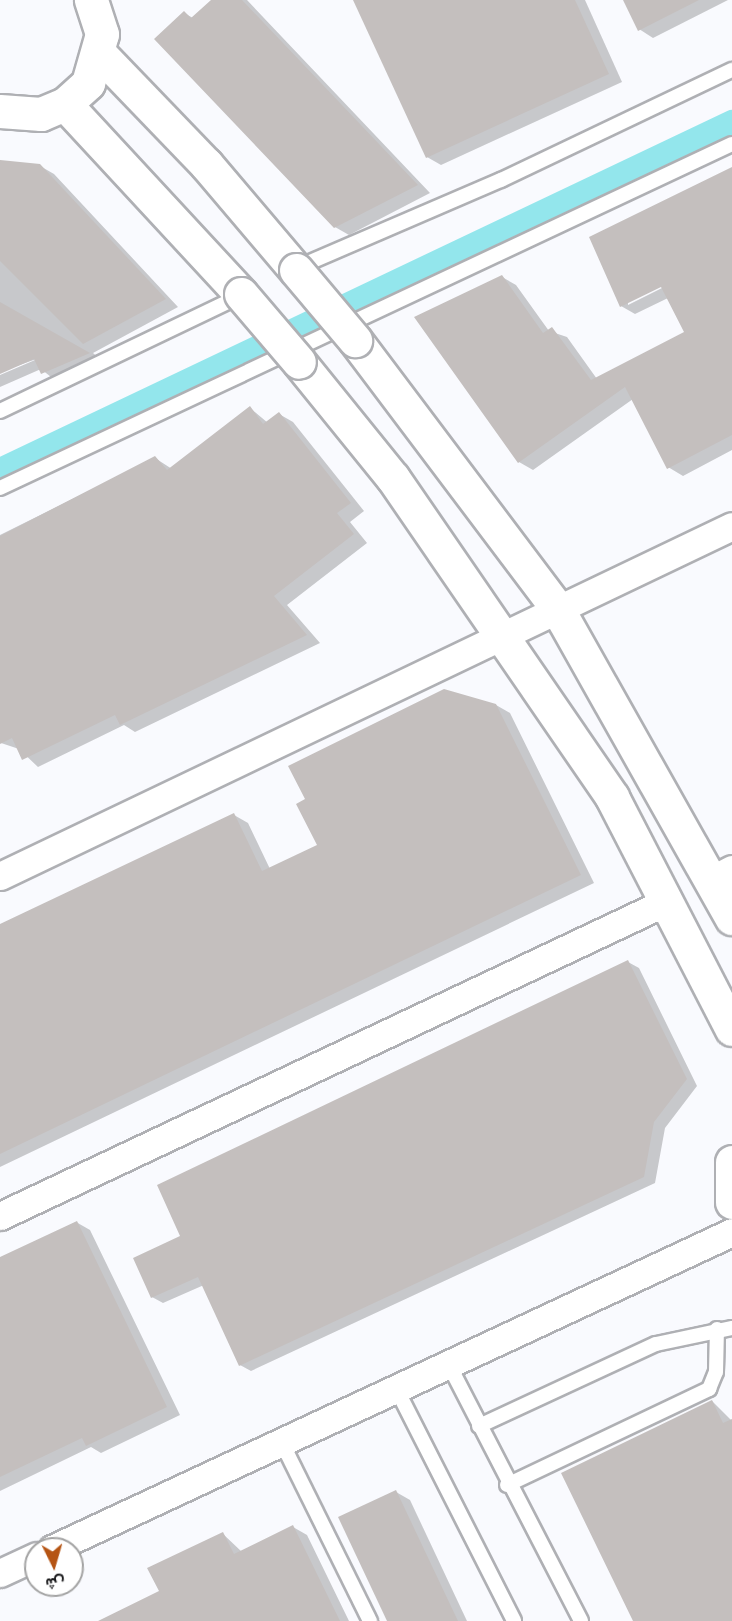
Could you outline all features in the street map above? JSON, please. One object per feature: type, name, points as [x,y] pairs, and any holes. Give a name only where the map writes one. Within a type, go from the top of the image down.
[{"type":"street","points":[[0,111],[41,114],[65,104],[88,83],[100,54],[102,34],[92,1]]},
{"type":"street","points":[[100,54],[302,266],[557,608],[722,874],[732,918]]},
{"type":"street","points":[[65,104],[234,298],[299,362],[393,478],[612,797],[668,901],[732,1029]]},
{"type":"street","points":[[0,876],[732,526]]},
{"type":"street","points":[[0,1216],[668,901]]},
{"type":"street","points":[[732,1162],[732,1202]]},
{"type":"street","points":[[77,1537],[732,1232]]},
{"type":"street","points":[[0,1573],[24,1562]]},
{"type":"lane","points":[[302,266],[501,180],[732,70]]},
{"type":"lane","points":[[0,488],[732,144]]},
{"type":"lane","points":[[0,411],[234,298]]},
{"type":"lane","points":[[479,1426],[625,1356],[717,1329],[732,1328]]},
{"type":"lane","points":[[507,1485],[709,1389],[716,1372],[717,1329]]},
{"type":"lane","points":[[448,1363],[507,1485],[581,1621]]},
{"type":"lane","points":[[396,1388],[513,1621]]},
{"type":"lane","points":[[281,1441],[370,1621]]},
{"type":"building","points":[[211,0],[242,0],[418,185],[334,228],[154,39],[184,11],[191,18]]},
{"type":"building","points":[[353,0],[575,0],[609,74],[426,158]]},
{"type":"building","points":[[623,0],[699,0],[638,31]]},
{"type":"building","points":[[0,160],[40,164],[166,299],[83,344],[0,261]]},
{"type":"building","points":[[732,167],[732,435],[667,469],[625,387],[518,463],[414,317],[502,275],[543,333],[552,327],[591,380],[684,332],[661,287],[620,307],[589,237]]},
{"type":"building","points":[[0,302],[90,353],[41,374],[34,359],[0,374]]},
{"type":"building","points":[[250,406],[263,424],[279,412],[351,503],[337,513],[354,534],[274,596],[307,635],[120,725],[115,715],[22,760],[12,738],[0,744],[0,536],[155,456],[167,470]]},
{"type":"building","points":[[444,689],[496,704],[581,875],[0,1154],[0,924],[234,813],[262,871],[317,845],[296,804],[305,799],[288,766]]},
{"type":"building","points":[[628,960],[687,1079],[654,1122],[644,1177],[239,1366],[198,1277],[151,1298],[133,1258],[180,1236],[157,1185]]},
{"type":"building","points":[[77,1221],[167,1407],[86,1446],[82,1438],[0,1477],[0,1257]]},
{"type":"building","points":[[712,1400],[723,1423],[732,1419],[732,1621],[633,1621],[561,1473]]},
{"type":"building","points":[[396,1490],[458,1621],[387,1621],[338,1517]]},
{"type":"building","points":[[293,1525],[340,1621],[98,1621],[159,1591],[147,1568],[223,1532],[234,1554]]},
{"type":"waterway","points":[[0,470],[732,122]]}]
